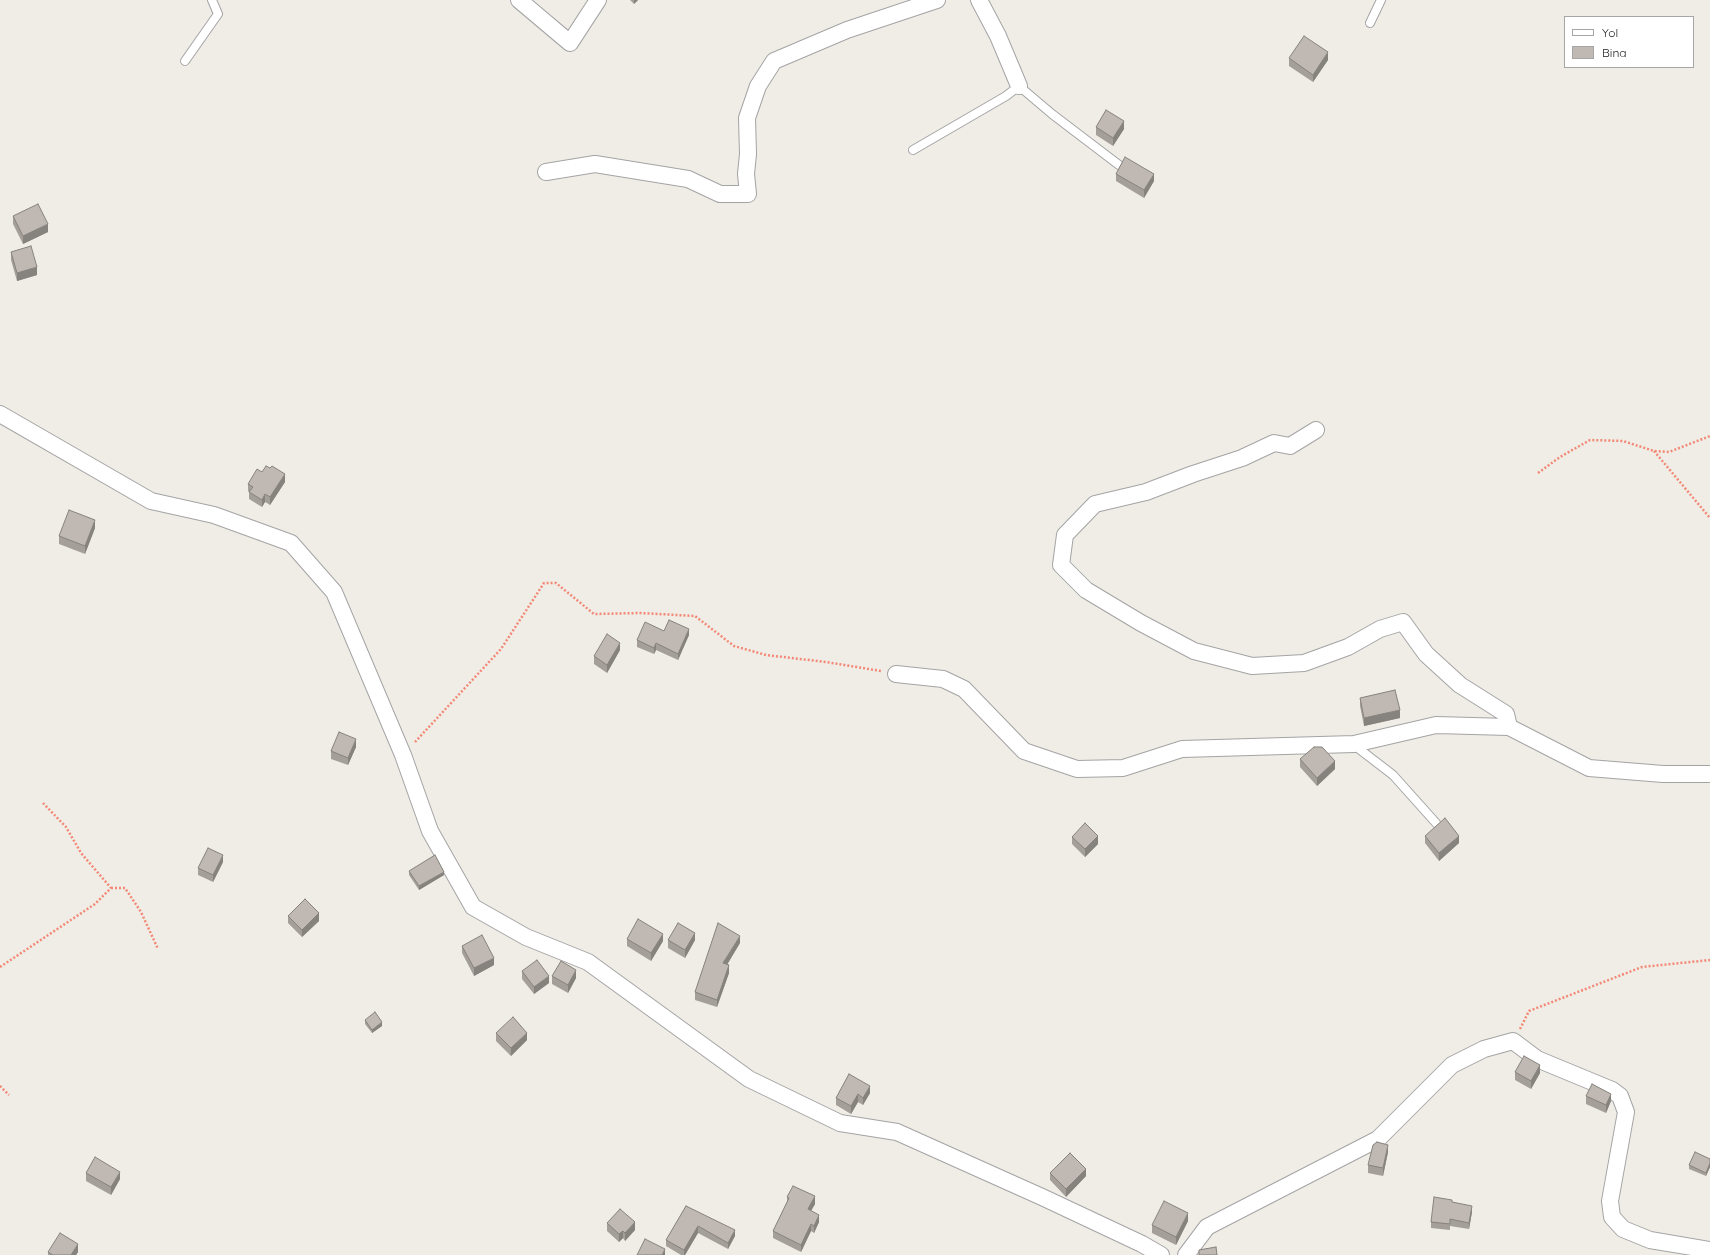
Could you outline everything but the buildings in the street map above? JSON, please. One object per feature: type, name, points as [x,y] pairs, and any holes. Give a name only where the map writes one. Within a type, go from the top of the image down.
[{"type":"street","points":[[519,0],[570,43],[598,0]]},
{"type":"street","points":[[546,172],[595,164],[688,179],[720,194],[748,194],[746,174],[748,154],[747,118],[758,86],[774,61],[847,30],[937,0]]},
{"type":"street","points":[[979,0],[998,36],[1019,86]]},
{"type":"street","points":[[0,414],[151,501],[214,515],[291,542],[334,592],[403,755],[430,831],[474,907],[526,937],[588,962],[749,1079],[840,1123],[896,1132],[1042,1197],[1142,1244],[1161,1255]]},
{"type":"street","points":[[1316,430],[1290,446],[1274,443],[1242,458],[1193,474],[1146,492],[1094,504],[1065,535],[1061,565],[1086,590],[1141,623],[1194,651],[1252,666],[1304,663],[1348,647],[1380,629],[1402,622],[1426,654],[1460,685],[1506,714],[1510,727]]},
{"type":"street","points":[[896,674],[943,679],[964,689],[1024,751],[1077,769],[1123,768],[1182,749],[1354,744],[1436,725],[1510,727],[1589,768],[1663,774],[1710,774]]},
{"type":"street","points":[[1186,1255],[1207,1227],[1378,1139],[1452,1065],[1484,1048],[1513,1041],[1537,1059],[1612,1090],[1620,1096],[1626,1112],[1610,1201],[1612,1216],[1623,1229],[1650,1240],[1710,1250]]},
{"type":"lane","points":[[185,61],[218,14],[212,0]]},
{"type":"lane","points":[[1370,22],[1381,0]]},
{"type":"lane","points":[[913,150],[1006,96],[1019,86],[1052,114],[1119,165]]},
{"type":"lane","points":[[1354,744],[1393,775],[1436,823]]},
{"type":"path","points":[[1538,473],[1560,457],[1590,440],[1623,441],[1654,451],[1669,452],[1710,436]]},
{"type":"path","points":[[1654,451],[1710,518]]},
{"type":"path","points":[[403,755],[501,650],[544,583],[556,583],[594,614],[641,613],[695,616],[734,646],[759,653],[826,662],[896,674]]},
{"type":"path","points":[[43,803],[66,827],[80,854],[111,888]]},
{"type":"path","points":[[0,968],[95,904],[111,888],[125,888],[141,912],[158,949]]},
{"type":"path","points":[[1513,1041],[1529,1011],[1642,967],[1710,960]]},
{"type":"path","points":[[0,1086],[9,1095]]}]
